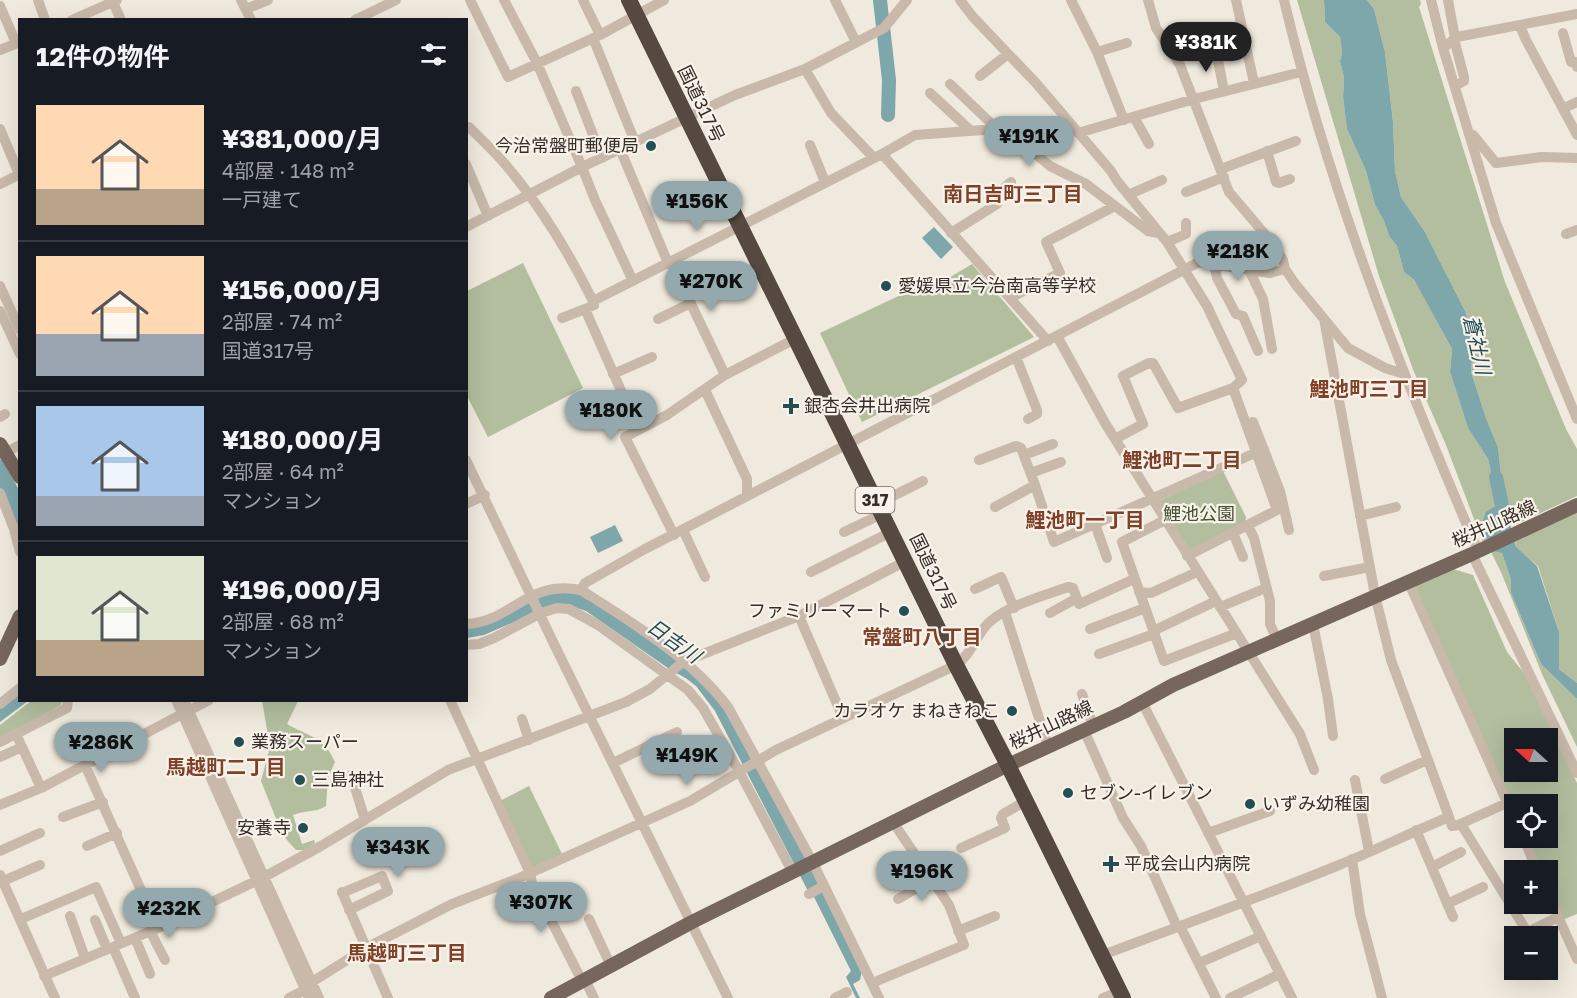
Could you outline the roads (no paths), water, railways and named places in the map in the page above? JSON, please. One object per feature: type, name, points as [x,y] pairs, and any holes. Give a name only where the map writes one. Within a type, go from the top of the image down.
[{"type":"highway","name":"国道317号","points":[[629,0],[846,443],[1121,994]]},
{"type":"main road","points":[[2,452],[18,474]]},
{"type":"main road","name":"桜井山路線","points":[[551,998],[566,994],[584,981],[692,922],[1173,685],[1250,653],[1577,505]]},
{"type":"main road","points":[[0,659],[18,620]]},
{"type":"street","points":[[38,0],[44,18]]},
{"type":"street","points":[[250,18],[244,4],[268,0]]},
{"type":"street","points":[[359,18],[396,0]]},
{"type":"street","points":[[470,0],[508,77],[596,37],[664,0]]},
{"type":"street","points":[[504,0],[537,63],[595,200],[633,281]]},
{"type":"street","points":[[583,0],[635,142]]},
{"type":"street","points":[[835,0],[856,42]]},
{"type":"street","points":[[468,226],[582,167],[735,95],[805,69],[884,28],[907,0]]},
{"type":"street","points":[[960,0],[973,17],[1022,66],[1111,171],[1163,238],[1207,306],[1242,380],[1236,386],[1178,408],[1153,363],[1149,363],[1123,376],[1143,424],[1115,439]]},
{"type":"street","points":[[1071,0],[1129,119],[1149,144]]},
{"type":"street","points":[[1148,0],[1156,28],[1180,65],[1229,192],[1270,240],[1283,260],[1285,269],[1348,348],[1385,368],[1404,374]]},
{"type":"street","points":[[1236,0],[1254,83]]},
{"type":"street","points":[[1284,0],[1301,72],[1331,170],[1404,374],[1478,551],[1577,773]]},
{"type":"street","points":[[1431,0],[1443,48],[1496,223],[1577,419]]},
{"type":"street","points":[[1448,0],[1464,77],[1464,81],[1455,86]]},
{"type":"street","points":[[76,18],[114,1],[120,18]]},
{"type":"street","points":[[0,6],[18,42],[0,50]]},
{"type":"street","points":[[1443,48],[1455,39],[1577,14]]},
{"type":"street","points":[[1520,26],[1577,135]]},
{"type":"street","points":[[1563,33],[1571,62],[1575,62],[1577,67]]},
{"type":"street","points":[[1097,52],[1127,43]]},
{"type":"street","points":[[1216,50],[1224,91]]},
{"type":"street","points":[[980,76],[1008,54]]},
{"type":"street","points":[[805,69],[831,113],[878,156],[1010,298],[1052,339],[1300,734],[1314,770]]},
{"type":"street","points":[[1078,133],[1194,99],[1301,72]]},
{"type":"street","points":[[950,84],[997,129],[1032,151],[1050,166],[1086,184],[1148,231],[1163,238],[1186,234],[1186,224]]},
{"type":"street","points":[[576,90],[602,158]]},
{"type":"street","points":[[930,93],[970,130]]},
{"type":"street","points":[[1564,108],[1577,102]]},
{"type":"street","points":[[470,127],[505,164],[528,194],[575,265],[613,374],[638,429]]},
{"type":"street","points":[[0,129],[18,170]]},
{"type":"street","points":[[562,318],[915,135],[997,129]]},
{"type":"street","points":[[1469,130],[1496,163],[1542,157],[1577,158]]},
{"type":"street","points":[[1186,192],[1267,151],[1296,141]]},
{"type":"street","points":[[810,145],[825,182]]},
{"type":"street","points":[[620,149],[670,263],[725,375]]},
{"type":"street","points":[[1267,151],[1276,182],[1290,179]]},
{"type":"street","points":[[468,169],[488,216]]},
{"type":"street","points":[[0,184],[18,175]]},
{"type":"street","points":[[1128,195],[1162,180]]},
{"type":"street","points":[[951,233],[997,204],[992,198],[1011,182]]},
{"type":"street","points":[[1010,298],[1060,273],[1046,242],[1115,206]]},
{"type":"street","points":[[1566,234],[1577,230]]},
{"type":"street","points":[[581,590],[585,583],[678,532],[1199,261],[1270,273],[1285,269]]},
{"type":"street","points":[[1215,264],[1217,278],[1236,314],[1244,316],[1258,351]]},
{"type":"street","points":[[1249,270],[1263,299],[1272,349]]},
{"type":"street","points":[[0,286],[18,348]]},
{"type":"street","points":[[658,319],[691,303]]},
{"type":"street","points":[[6,311],[18,327]]},
{"type":"street","points":[[1324,319],[1375,595],[1391,660],[1427,760],[1452,826],[1504,804]]},
{"type":"street","points":[[705,577],[625,437],[667,415],[705,390],[708,384],[795,339]]},
{"type":"street","points":[[613,374],[652,357]]},
{"type":"street","points":[[1016,357],[1037,410],[1037,414],[1028,419]]},
{"type":"street","points":[[1187,556],[1277,510],[1260,451],[1236,386]]},
{"type":"street","points":[[705,390],[747,479],[747,496]]},
{"type":"street","points":[[1024,455],[1053,444]]},
{"type":"street","points":[[2,452],[18,446]]},
{"type":"street","points":[[979,460],[1016,446],[1021,448],[1054,542],[1260,451]]},
{"type":"street","points":[[1260,451],[1280,491],[1289,530]]},
{"type":"street","points":[[1031,473],[1060,462]]},
{"type":"street","points":[[468,464],[728,998]]},
{"type":"street","points":[[844,532],[923,481]]},
{"type":"street","points":[[995,507],[1035,485]]},
{"type":"street","points":[[0,493],[18,544]]},
{"type":"street","points":[[468,503],[485,495]]},
{"type":"street","points":[[1360,516],[1396,507]]},
{"type":"street","points":[[1165,520],[1122,542],[1164,661],[1237,633]]},
{"type":"street","points":[[1095,524],[1107,558]]},
{"type":"street","points":[[1248,526],[1254,538],[1269,601],[1270,624],[1277,640]]},
{"type":"street","points":[[811,572],[891,532]]},
{"type":"street","points":[[1233,533],[1243,557]]},
{"type":"street","points":[[44,976],[154,930],[260,879],[448,770],[626,702],[650,689],[683,662],[799,616],[906,561]]},
{"type":"street","points":[[1324,576],[1370,567]]},
{"type":"street","points":[[1139,591],[1151,593],[1197,572]]},
{"type":"street","points":[[975,589],[1001,577],[1048,746]]},
{"type":"street","points":[[290,998],[307,989],[366,948],[452,904],[530,873],[690,801],[756,761],[843,717],[956,665],[966,658],[984,627],[1010,610],[1068,587],[1073,588],[1079,604],[1134,579]]},
{"type":"street","points":[[1408,581],[1504,796]]},
{"type":"street","points":[[468,624],[483,621],[554,587],[581,590],[630,621],[698,672],[728,707],[824,886],[879,998]]},
{"type":"street","points":[[1099,654],[1218,604],[1261,590]]},
{"type":"street","points":[[1050,613],[1077,598]]},
{"type":"street","points":[[468,645],[479,644],[494,638],[540,613],[558,608],[569,609],[584,616],[688,690],[703,708],[740,771],[793,873]]},
{"type":"street","points":[[1090,629],[1145,608]]},
{"type":"street","points":[[799,616],[843,717]]},
{"type":"street","points":[[1313,624],[1333,736]]},
{"type":"street","points":[[0,704],[18,690]]},
{"type":"street","points":[[1082,694],[1089,728],[1123,818],[1141,846],[1178,926],[1216,998]]},
{"type":"street","points":[[0,742],[67,708],[68,702]]},
{"type":"street","points":[[0,805],[40,788],[185,709],[204,702]]},
{"type":"street","points":[[451,702],[530,873],[532,884],[594,998]]},
{"type":"street","points":[[1142,702],[1292,998]]},
{"type":"street","points":[[185,709],[307,989],[319,998]]},
{"type":"street","points":[[522,719],[529,740]]},
{"type":"street","points":[[614,763],[676,732]]},
{"type":"street","points":[[16,734],[40,788]]},
{"type":"street","points":[[0,757],[22,747]]},
{"type":"street","points":[[1385,779],[1427,760]]},
{"type":"street","points":[[85,765],[117,833],[165,960]]},
{"type":"street","points":[[351,775],[365,820]]},
{"type":"street","points":[[1354,780],[1369,851]]},
{"type":"street","points":[[961,848],[1005,828],[1001,818],[1002,814],[1026,801]]},
{"type":"street","points":[[63,818],[103,802]]},
{"type":"street","points":[[1208,833],[1270,811]]},
{"type":"street","points":[[1103,956],[1244,903],[1449,817]]},
{"type":"street","points":[[872,983],[964,945],[949,905],[893,822]]},
{"type":"street","points":[[1461,824],[1528,932],[1558,917]]},
{"type":"street","points":[[1416,830],[1453,917]]},
{"type":"street","points":[[0,851],[40,833]]},
{"type":"street","points":[[87,846],[117,833]]},
{"type":"street","points":[[1432,867],[1461,852]]},
{"type":"street","points":[[1352,859],[1360,914],[1382,998]]},
{"type":"street","points":[[40,866],[1,878],[55,998]]},
{"type":"street","points":[[350,910],[388,891],[382,876],[342,892],[388,998]]},
{"type":"street","points":[[898,899],[932,879]]},
{"type":"street","points":[[809,894],[824,886]]},
{"type":"street","points":[[21,919],[96,887],[114,946],[135,998]]},
{"type":"street","points":[[1447,904],[1483,887]]},
{"type":"street","points":[[1557,914],[1577,959]]},
{"type":"street","points":[[70,916],[85,958]]},
{"type":"street","points":[[958,932],[995,916]]},
{"type":"street","points":[[589,919],[611,966]]},
{"type":"street","points":[[95,920],[114,946]]},
{"type":"street","points":[[1199,963],[1261,936]]},
{"type":"street","points":[[135,938],[150,974]]},
{"type":"street","points":[[1230,998],[1280,974]]},
{"type":"street","points":[[835,998],[847,992]]},
{"type":"street","points":[[1103,998],[1121,994]]},
{"type":"water","points":[[1324,0],[1367,0],[1374,9],[1385,52],[1393,122],[1395,171],[1401,197],[1425,232],[1465,311],[1474,334],[1471,372],[1498,447],[1504,501],[1494,486],[1488,459],[1468,428],[1450,372],[1452,349],[1414,280],[1404,272],[1397,246],[1389,236],[1375,205],[1366,171],[1347,129],[1343,97],[1344,78],[1340,61],[1342,53],[1340,37],[1325,22]]},
{"type":"water","points":[[934,227],[953,247],[941,259],[922,238]]},
{"type":"water","points":[[0,456],[18,488],[18,540],[0,488]]},
{"type":"water","points":[[1504,501],[1516,547],[1537,566],[1559,632],[1559,669],[1577,683],[1577,699],[1541,664],[1511,593],[1511,580],[1502,553],[1490,550],[1482,523],[1486,512]]},
{"type":"water","points":[[615,525],[623,541],[598,553],[590,537]]},
{"type":"water","points":[[553,589],[586,596],[677,660],[723,705],[805,855],[862,971],[860,980],[853,984],[860,998],[856,998],[846,977],[851,971],[814,897],[807,889],[715,711],[696,686],[586,611],[565,604],[533,614],[484,635],[468,638],[468,627]]},
{"type":"water","points":[[18,695],[18,702],[27,702],[0,722],[0,709]]},
{"type":"waterway","points":[[880,0],[889,80],[888,115]]},
{"type":"waterway","name":"蒼社川","points":[[1496,477],[1505,520]]},
{"type":"place","name":"今治常盤町郵便局","points":[[651,146]]},
{"type":"place","name":"愛媛県立今治南高等学校","points":[[886,286]]},
{"type":"place","name":"銀杏会井出病院","points":[[791,406]]},
{"type":"place","name":"ファミリーマート","points":[[904,611]]},
{"type":"place","name":"カラオケ まねきねこ","points":[[1012,711]]},
{"type":"place","name":"業務スーパー","points":[[239,742]]},
{"type":"place","name":"三島神社","points":[[300,780]]},
{"type":"place","name":"セブン-イレブン","points":[[1068,793]]},
{"type":"place","name":"いずみ幼稚園","points":[[1250,804]]},
{"type":"place","name":"安養寺","points":[[303,828]]},
{"type":"place","name":"平成会山内病院","points":[[1111,864]]},
{"type":"district","name":"南日吉町三丁目","points":[[1013,194]]},
{"type":"district","name":"鯉池町三丁目","points":[[1369,389]]},
{"type":"district","name":"鯉池町二丁目","points":[[1182,460]]},
{"type":"district","name":"鯉池町一丁目","points":[[1085,520]]},
{"type":"district","name":"常盤町八丁目","points":[[922,637]]},
{"type":"district","name":"馬越町二丁目","points":[[226,767]]},
{"type":"district","name":"馬越町三丁目","points":[[407,953]]},
{"type":"park label","name":"鯉池公園","points":[[1199,514]]},
{"type":"water label","name":"日吉川","points":[[674,641]]}]
